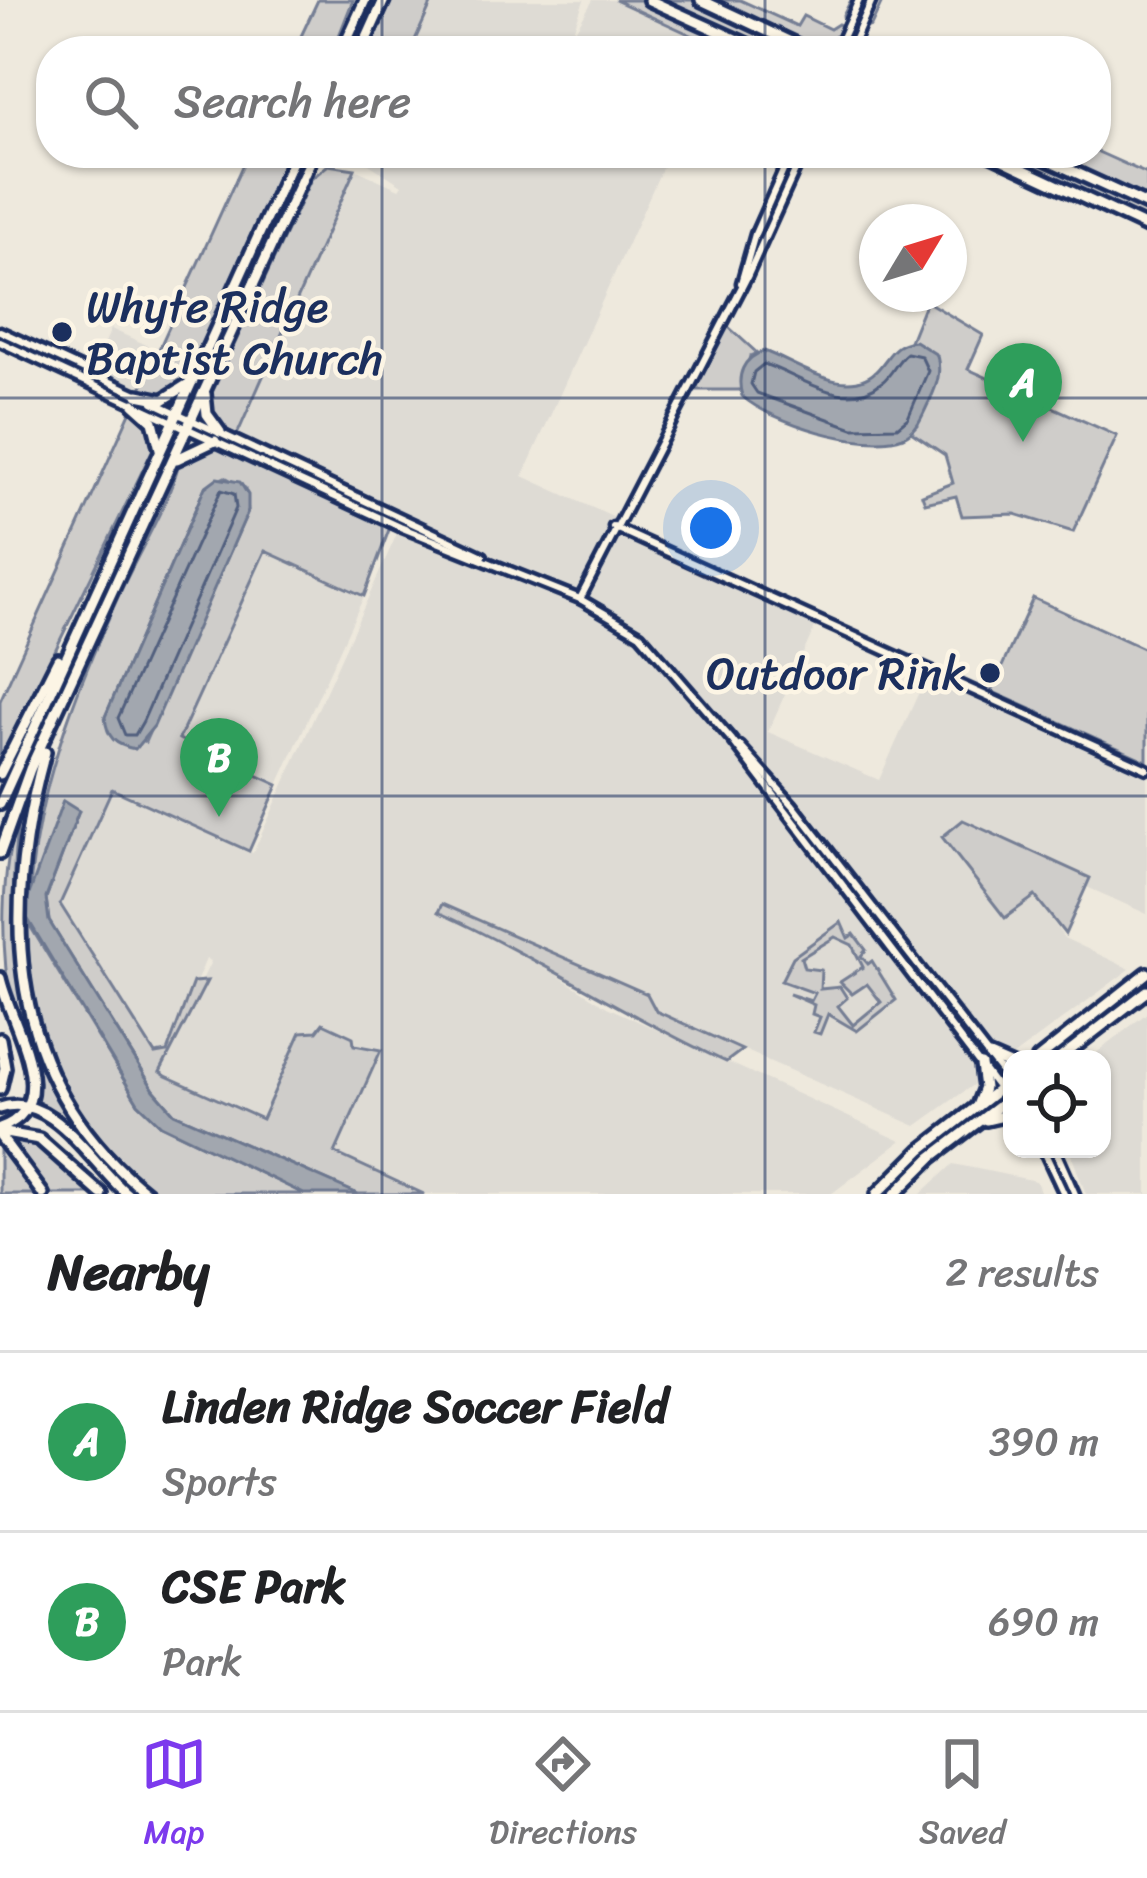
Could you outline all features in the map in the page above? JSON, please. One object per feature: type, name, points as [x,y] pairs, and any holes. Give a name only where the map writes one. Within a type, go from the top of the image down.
[{"type":"main road","points":[[348,36],[364,0]]},
{"type":"main road","points":[[368,36],[384,0]]},
{"type":"main road","points":[[649,0],[729,36]]},
{"type":"main road","points":[[701,0],[780,36]]},
{"type":"main road","points":[[0,804],[289,168]]},
{"type":"main road","points":[[0,853],[16,802],[307,168]]},
{"type":"main road","points":[[1020,168],[1147,227]]},
{"type":"main road","points":[[1067,168],[1147,205]]},
{"type":"main road","points":[[136,399],[163,400],[193,381]]},
{"type":"main road","points":[[173,462],[217,436],[207,414],[205,392]]},
{"type":"main road","points":[[136,399],[153,421],[160,449]]},
{"type":"main road","points":[[0,774],[116,548]]},
{"type":"main road","points":[[53,724],[12,862],[9,923],[16,983],[33,1042],[68,1109],[105,1154],[148,1194]]},
{"type":"main road","points":[[1049,1050],[1147,973]]},
{"type":"main road","points":[[0,978],[33,1074],[30,1103],[0,1132]]},
{"type":"main road","points":[[1071,1050],[1147,991]]},
{"type":"main road","points":[[0,1040],[4,1062],[0,1089]]},
{"type":"main road","points":[[976,1106],[984,1088],[985,1061],[1003,1064]]},
{"type":"main road","points":[[878,1191],[1003,1087]]},
{"type":"main road","points":[[0,1108],[30,1103],[49,1113],[127,1194]]},
{"type":"main road","points":[[895,1194],[975,1124],[1003,1108]]},
{"type":"main road","points":[[0,1132],[43,1194]]},
{"type":"main road","points":[[0,1132],[39,1139],[100,1194]]},
{"type":"street","points":[[850,36],[860,0]]},
{"type":"street","points":[[853,36],[872,0]]},
{"type":"street","points":[[741,284],[754,235],[784,168]]},
{"type":"street","points":[[580,599],[796,168]]},
{"type":"street","points":[[0,331],[400,526],[580,599],[640,634],[793,805],[985,1061],[1003,1094]]},
{"type":"street","points":[[0,343],[136,399]]},
{"type":"street","points":[[614,527],[1147,769]]},
{"type":"street","points":[[985,1061],[1003,1076]]},
{"type":"street","points":[[1047,1158],[1064,1194]]},
{"type":"street","points":[[1059,1158],[1075,1194]]},
{"type":"shaded area","points":[[318,0],[353,0],[339,36],[301,36]]},
{"type":"shaded area","points":[[392,0],[433,0],[417,36],[376,36]]},
{"type":"shaded area","points":[[433,0],[584,0],[571,36],[417,36]]},
{"type":"shaded area","points":[[593,0],[615,0],[693,36],[572,36]]},
{"type":"shaded area","points":[[615,0],[740,0],[797,26],[803,16],[830,29],[838,24],[846,28],[843,16],[851,0],[883,0],[871,26],[859,30],[857,36],[693,36]]},
{"type":"shaded area","points":[[1111,158],[1147,174],[1147,227],[1020,168],[1111,168]]},
{"type":"shaded area","points":[[241,168],[281,168],[184,382],[167,397],[140,391]]},
{"type":"shaded area","points":[[294,168],[302,168],[189,407]]},
{"type":"shaded area","points":[[324,168],[355,169],[237,435],[216,421],[210,397],[311,179]]},
{"type":"shaded area","points":[[375,168],[662,168],[523,476],[617,519],[614,527],[818,620],[768,732],[879,780],[929,670],[1147,769],[1147,914],[1087,887],[1090,878],[942,837],[1005,918],[1035,895],[1064,938],[1130,969],[1021,1050],[1003,1050],[1001,1065],[981,1065],[984,1077],[916,1126],[656,1011],[647,994],[443,904],[439,912],[506,943],[607,1007],[901,1141],[831,1194],[424,1194],[159,1072],[211,961],[206,959],[166,1053],[155,1054],[60,904],[112,788],[253,853],[400,527],[474,547],[235,439],[355,169],[399,189],[402,185]]},
{"type":"shaded area","points":[[922,312],[944,312],[983,335],[968,369],[1117,436],[1073,532],[1015,514],[962,516],[956,496],[925,503],[922,495],[953,483],[945,455],[911,432],[918,425],[910,341]]},
{"type":"shaded area","points":[[722,321],[757,353],[750,356],[740,390],[685,390]]},
{"type":"shaded area","points":[[111,329],[158,350],[138,395],[91,374]]},
{"type":"shaded area","points":[[133,406],[150,424],[153,449],[0,764],[0,701]]},
{"type":"shaded area","points":[[174,431],[29,769],[19,769]]},
{"type":"shaded area","points":[[204,441],[318,488],[322,479],[447,534],[486,558],[379,517],[377,522],[390,527],[364,596],[265,551],[179,739],[278,785],[249,851],[112,789],[60,904],[155,1054],[167,1052],[193,982],[207,981],[160,1072],[166,1076],[262,1119],[301,1032],[317,1031],[323,1023],[353,1037],[354,1045],[381,1050],[335,1153],[424,1194],[358,1194],[174,1113],[154,1090],[49,921],[46,898],[79,811],[29,917],[40,819],[73,706],[179,463]],"holes":[[[225,477],[245,488],[248,511],[145,742],[105,717],[205,487]]]},
{"type":"shaded area","points":[[265,550],[364,596],[278,785],[179,739]]},
{"type":"shaded area","points":[[1033,598],[1147,650],[1147,761],[991,691]]},
{"type":"shaded area","points":[[740,754],[761,767],[1003,1075],[999,1089]]},
{"type":"shaded area","points":[[19,811],[14,918],[31,1021],[48,1069],[72,1115],[104,1156],[143,1194],[131,1194],[37,1100],[33,1066],[12,1011],[5,962],[5,884]]},
{"type":"shaded area","points":[[963,820],[1090,878],[1065,934],[1035,896],[1005,918],[942,837]]},
{"type":"shaded area","points":[[442,904],[647,994],[656,1011],[742,1050],[726,1062],[438,912]]},
{"type":"shaded area","points":[[841,922],[848,938],[854,934],[866,950],[861,956],[868,964],[872,961],[896,1000],[857,1031],[828,1014],[820,1034],[814,1032],[820,1017],[812,1014],[814,1005],[789,994],[811,1001],[815,993],[781,981],[793,957]],"holes":[[[835,937],[852,945],[863,967],[840,982],[852,994],[867,984],[881,1002],[853,1025],[838,1006],[847,998],[840,987],[820,989],[821,970],[804,968],[801,958]]]},
{"type":"shaded area","points":[[29,924],[138,1103],[161,1125],[304,1194],[156,1194],[121,1164],[79,1112],[45,1053]]},
{"type":"shaded area","points":[[1147,1013],[1147,1194],[1086,1194],[1072,1158],[1111,1158],[1111,1050],[1100,1050]]},
{"type":"shaded area","points":[[0,1135],[41,1143],[95,1194],[0,1194]]},
{"type":"shaded area","points":[[953,1164],[1036,1181],[1041,1194],[921,1194]]},
{"type":"water","points":[[915,341],[937,355],[938,378],[920,421],[903,437],[866,441],[819,432],[774,415],[742,396],[743,368],[764,351],[823,377],[853,382],[867,378],[898,347]]},
{"type":"water","points":[[217,478],[240,482],[248,495],[248,511],[154,726],[135,749],[128,747],[110,735],[105,717],[205,487]]},
{"type":"water","points":[[63,801],[79,811],[46,898],[49,921],[154,1090],[174,1113],[358,1194],[304,1194],[161,1125],[138,1103],[23,911]]},
{"type":"place","name":"Whyte Ridge Baptist Church","points":[[62,332]]},
{"type":"place","name":"Linden Ridge Soccer Field","points":[[1023,442]]},
{"type":"place","name":"Outdoor Rink","points":[[990,673]]},
{"type":"place","name":"CSE Park","points":[[219,817]]}]
